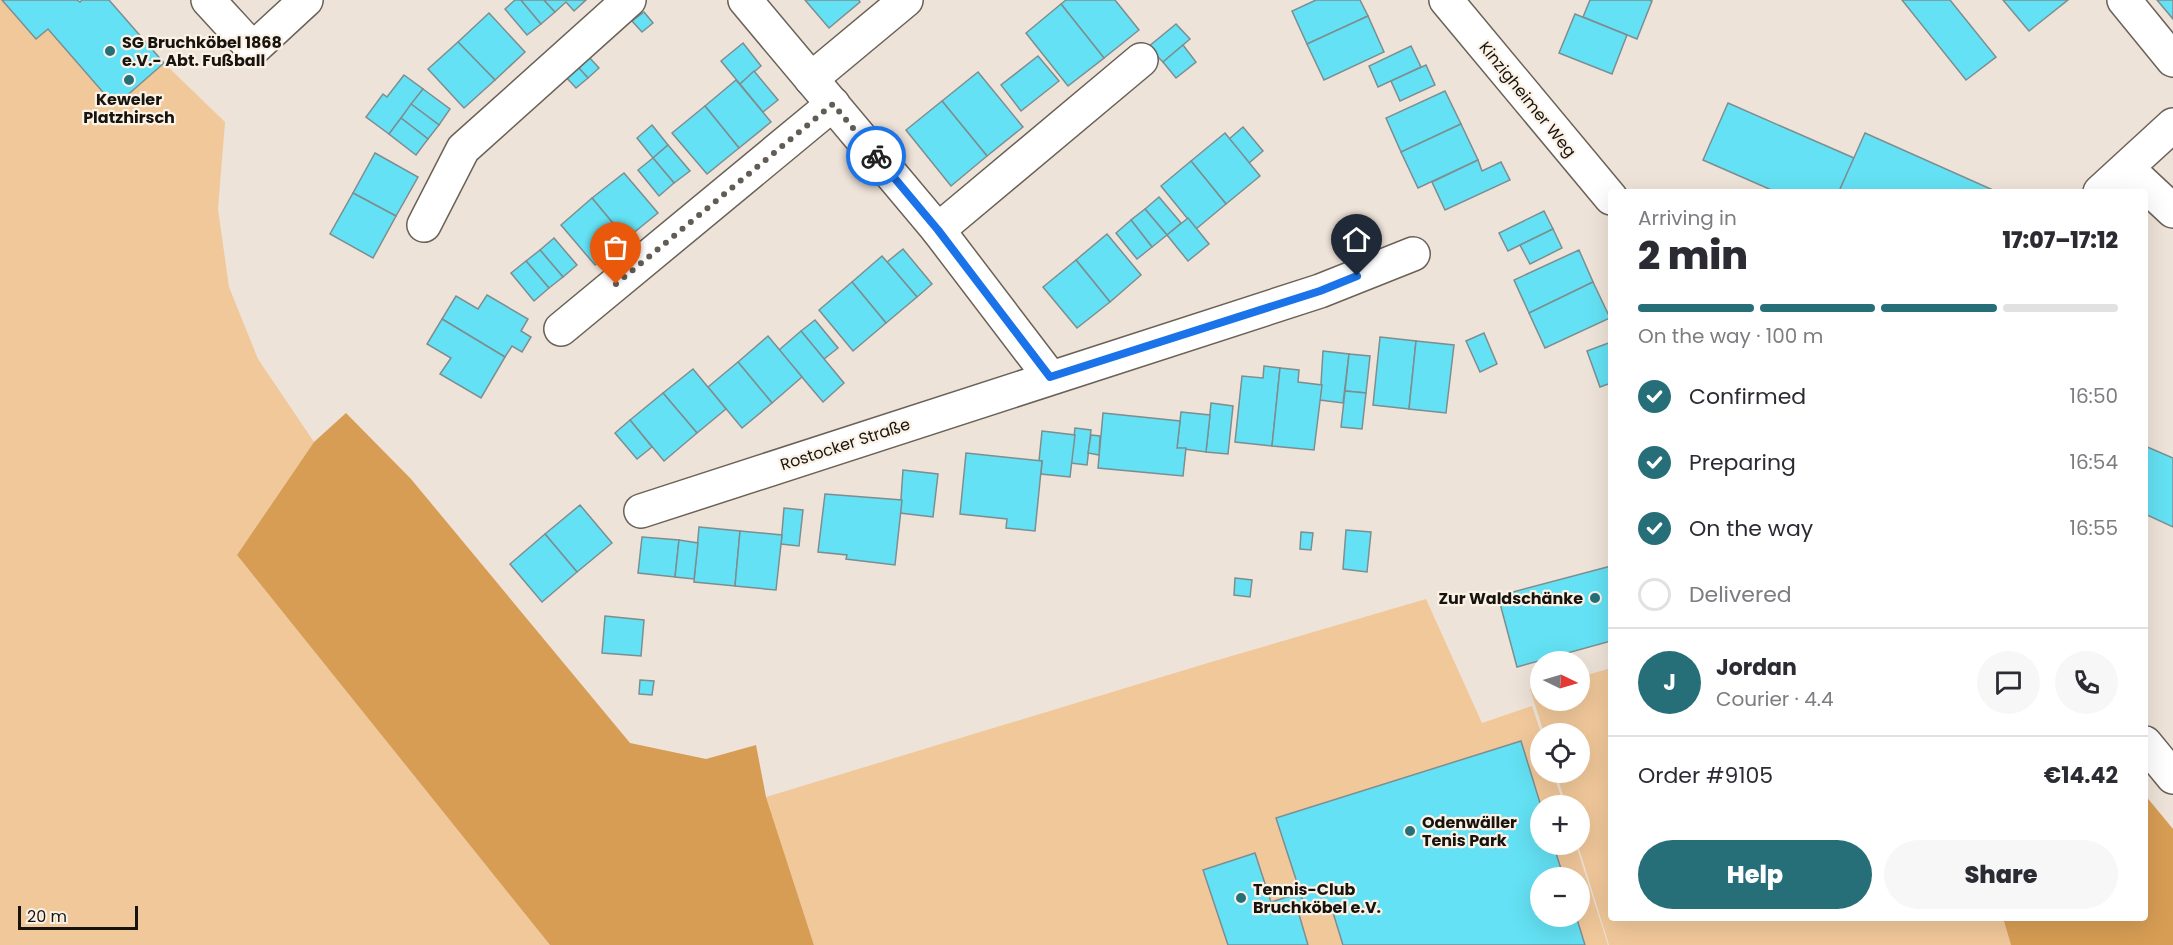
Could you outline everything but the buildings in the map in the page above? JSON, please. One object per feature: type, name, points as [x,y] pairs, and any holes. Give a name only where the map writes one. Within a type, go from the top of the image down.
[{"type":"street","points":[[208,0],[253,49],[306,0]]},
{"type":"street","points":[[423,225],[463,149],[629,0]]},
{"type":"street","points":[[745,0],[938,230],[1050,377]]},
{"type":"street","points":[[811,79],[906,0]]},
{"type":"street","name":"Kinzigheimer Weg","points":[[1446,0],[1608,194]]},
{"type":"street","points":[[2124,0],[2173,60]]},
{"type":"street","points":[[938,230],[1141,60]]},
{"type":"street","points":[[561,329],[833,104]]},
{"type":"street","points":[[2103,189],[2173,125]]},
{"type":"street","points":[[2127,168],[2173,211]]},
{"type":"street","name":"Rostocker Straße","points":[[640,511],[1320,291],[1413,254]]},
{"type":"street","points":[[2148,747],[2173,777]]},
{"type":"shaded area","points":[[0,0],[77,0],[80,2],[109,0],[164,63],[225,122],[218,209],[229,287],[258,359],[314,442],[237,555],[550,945],[0,945]]},
{"type":"shaded area","points":[[346,413],[411,479],[630,743],[706,759],[756,745],[766,797],[814,945],[550,945],[237,555],[314,442]]},
{"type":"shaded area","points":[[1426,599],[1482,723],[1530,707],[1530,711],[1534,711],[1538,723],[1530,723],[1530,783],[1556,783],[1561,795],[1530,795],[1530,855],[1579,855],[1583,867],[1530,867],[1530,927],[1590,927],[1590,889],[1608,945],[814,945],[766,797]]},
{"type":"shaded area","points":[[1608,669],[1608,921],[2004,921],[2011,945],[1609,945],[1590,884],[1590,867],[1585,867],[1581,855],[1590,855],[1590,795],[1563,795],[1559,783],[1590,783],[1590,723],[1541,723],[1537,711],[1590,711],[1590,674]]},
{"type":"shaded area","points":[[2148,799],[2173,829],[2173,945],[2011,945],[2004,921],[2148,921]]},
{"type":"way so far","points":[[616,284],[833,104],[876,156]]},
{"type":"place","name":"SG Bruchköbel 1868 e.V.- Abt. Fußball","points":[[110,51]]},
{"type":"place","name":"Keweler Platzhirsch","points":[[129,80]]},
{"type":"place","name":"Zur Waldschänke","points":[[1595,598]]},
{"type":"place","name":"Odenwäller Tenis Park","points":[[1410,831]]},
{"type":"place","name":"Tennis-Club Bruchköbel e.V.","points":[[1241,898]]},
{"type":"route","points":[[876,156],[938,230],[1050,377],[1320,291],[1357,276]]}]
